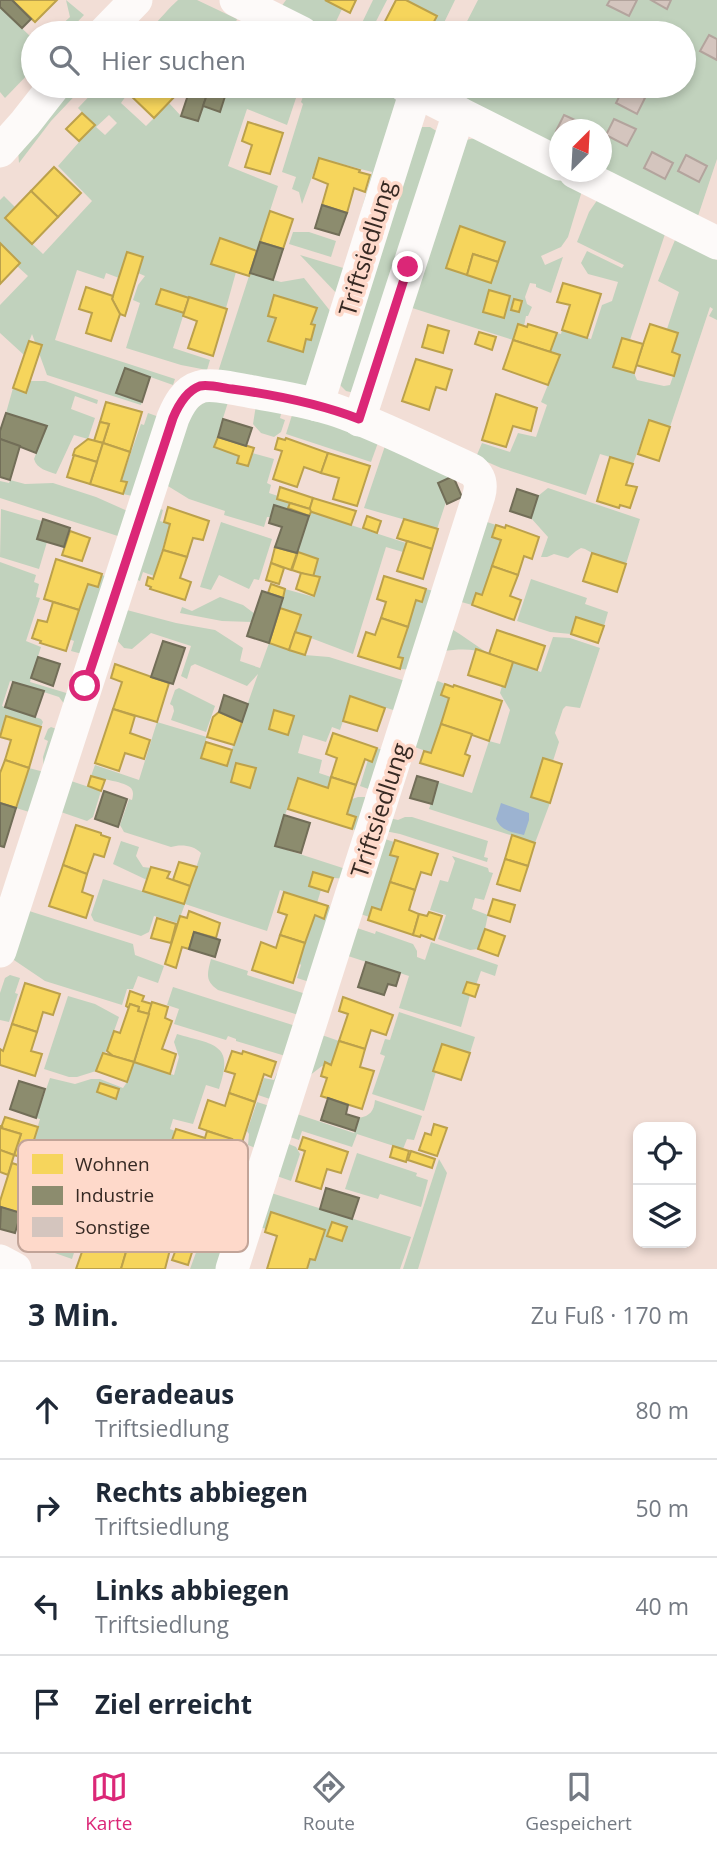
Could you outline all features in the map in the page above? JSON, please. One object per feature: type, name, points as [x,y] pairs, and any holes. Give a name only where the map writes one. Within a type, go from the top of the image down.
[{"type":"street","points":[[116,21],[136,0]]},
{"type":"street","points":[[236,0],[278,21]]},
{"type":"street","points":[[0,151],[45,98]]},
{"type":"street","name":"Triftsiedlung","points":[[317,405],[407,98]]},
{"type":"street","points":[[430,98],[549,159]]},
{"type":"street","name":"Triftsiedlung","points":[[359,419],[459,113]]},
{"type":"street","points":[[595,182],[717,243]]},
{"type":"street","name":"Triftsiedlung","points":[[0,951],[173,418],[187,394],[201,386],[240,390],[317,405],[359,419],[477,475],[481,488],[248,1219]]},
{"type":"street","name":"Triftsiedlung","points":[[232,1269],[237,1252]]},
{"type":"street","points":[[0,1261],[15,1269]]},
{"type":"green space","points":[[66,0],[84,15],[78,21],[66,21],[70,17]]},
{"type":"green space","points":[[178,0],[197,0],[237,19],[158,21]]},
{"type":"green space","points":[[286,0],[325,0],[342,9],[336,21],[309,21],[281,7]]},
{"type":"green space","points":[[373,0],[387,0],[376,21],[363,21]]},
{"type":"green space","points":[[406,0],[455,0],[445,21],[434,21],[437,16]]},
{"type":"green space","points":[[478,0],[717,0],[717,159],[698,216],[612,173],[612,119],[549,119],[549,142],[461,98],[696,98],[696,21],[467,21]]},
{"type":"green space","points":[[0,7],[21,27],[21,81],[5,98],[0,92]]},
{"type":"green space","points":[[61,98],[73,98],[19,163],[18,150]]},
{"type":"green space","points":[[88,98],[124,98],[121,103],[146,126],[169,103],[181,116],[198,121],[203,106],[220,111],[225,98],[296,98],[287,125],[247,109],[228,166],[278,186],[257,251],[219,239],[211,264],[236,272],[226,308],[189,297],[157,304],[184,313],[173,348],[210,360],[207,370],[126,348],[140,303],[133,300],[138,285],[145,276],[138,273],[143,257],[127,252],[119,278],[106,273],[104,279],[77,270],[55,340],[175,379],[173,385],[125,368],[142,402],[141,405],[47,375],[32,334],[24,355],[0,333],[0,305],[28,276],[17,266],[20,263],[0,243],[0,200],[4,196],[15,207],[5,218],[43,254],[92,201],[58,166],[94,125],[78,108]],"holes":[[[109,115],[117,123],[105,135],[96,127]]]},
{"type":"green space","points":[[302,98],[396,98],[400,110],[361,212],[372,172],[319,158],[302,204],[299,192],[292,189],[296,177],[282,172],[303,104]]},
{"type":"green space","points":[[422,127],[430,127],[438,132],[355,393],[346,391],[338,383],[417,132]]},
{"type":"green space","points":[[475,138],[549,175],[549,182],[564,182],[580,190],[568,237],[561,247],[541,256],[545,265],[563,257],[551,293],[530,283],[525,297],[527,304],[532,307],[524,326],[518,324],[513,340],[409,307],[462,141]]},
{"type":"green space","points":[[598,199],[665,234],[630,340],[622,338],[613,367],[634,373],[637,380],[670,385],[680,355],[672,352],[677,333],[667,329],[679,292],[658,281],[675,240],[717,260],[717,320],[709,316],[713,309],[710,307],[670,427],[649,421],[633,464],[600,454],[586,495],[501,468],[476,457],[482,443],[510,452],[518,433],[536,437],[547,405],[541,402],[560,355],[550,352],[557,333],[561,334],[562,330],[591,339],[602,305],[612,301],[618,282],[588,274],[581,263],[587,251],[622,268],[624,265],[577,242],[589,212]]},
{"type":"green space","points":[[293,232],[309,232],[336,241],[331,257],[289,244]]},
{"type":"green space","points":[[300,255],[350,270],[341,298]]},
{"type":"green space","points":[[250,273],[281,282],[304,278],[335,317],[311,390],[218,372]]},
{"type":"green space","points":[[30,381],[45,381],[98,400],[97,404],[75,396],[71,409],[95,418],[88,439],[74,435],[56,474],[40,467],[34,459],[46,426],[6,413],[13,388],[26,392]]},
{"type":"green space","points":[[213,397],[229,399],[214,447],[239,456],[237,463],[248,466],[252,453],[274,459],[267,483],[271,485],[269,493],[290,503],[288,510],[274,505],[271,517],[267,517],[264,527],[224,515],[225,511],[189,499],[163,483],[182,426],[196,408]]},
{"type":"green space","points":[[256,405],[282,410],[280,418],[285,420],[281,432],[274,437],[261,433],[253,424]]},
{"type":"green space","points":[[293,412],[379,440],[371,462],[286,434]]},
{"type":"green space","points":[[148,413],[162,418],[137,497],[123,494],[126,483],[121,481],[141,424],[144,425]]},
{"type":"green space","points":[[386,443],[454,475],[438,483],[446,502],[437,529],[364,508]]},
{"type":"green space","points":[[10,480],[25,484],[53,483],[96,497],[132,513],[124,538],[0,498],[0,481],[9,483]]},
{"type":"green space","points":[[548,488],[640,519],[626,564],[581,548],[568,558],[554,554],[541,557],[548,537],[531,518],[538,496]]},
{"type":"green space","points":[[156,507],[163,510],[160,521],[170,524],[154,576],[143,572],[140,581],[133,578]]},
{"type":"green space","points":[[1,509],[42,521],[37,538],[47,542],[39,569],[0,557]]},
{"type":"green space","points":[[311,512],[406,543],[403,552],[386,547],[353,654],[295,632],[300,615],[280,608],[285,589],[314,597],[320,578],[313,575],[297,551]]},
{"type":"green space","points":[[484,521],[496,525],[492,537],[501,540],[482,595],[476,593],[472,605],[458,601]]},
{"type":"green space","points":[[221,522],[272,539],[259,580],[254,579],[249,589],[219,575],[211,590],[200,587]]},
{"type":"green space","points":[[0,562],[36,575],[34,582],[39,584],[36,597],[40,598],[26,641],[41,647],[30,682],[73,695],[65,705],[59,697],[10,681],[2,706],[43,722],[41,727],[6,716],[0,734]]},
{"type":"green space","points":[[102,575],[111,578],[86,655],[71,651],[74,641],[69,639],[88,584],[97,587]]},
{"type":"green space","points":[[531,579],[587,598],[585,604],[608,612],[604,626],[576,617],[571,634],[550,632],[517,621]]},
{"type":"green space","points":[[426,589],[441,593],[417,670],[400,669],[403,659],[398,657],[416,600],[422,602]]},
{"type":"green space","points":[[220,597],[243,605],[255,614],[252,622],[222,621],[180,613],[182,607],[192,611]]},
{"type":"green space","points":[[123,609],[215,630],[243,648],[240,661],[260,668],[269,643],[305,655],[329,657],[412,683],[403,713],[351,697],[340,730],[332,727],[326,742],[303,735],[298,753],[322,760],[319,773],[331,777],[328,788],[297,779],[275,846],[352,871],[350,879],[333,878],[313,872],[309,886],[321,890],[317,903],[280,890],[267,931],[185,904],[178,923],[154,916],[149,932],[141,936],[94,921],[91,915],[103,879],[184,904],[201,853],[191,847],[171,847],[124,832],[120,825],[129,799],[132,800],[132,790],[124,784],[91,776],[95,765],[139,780],[157,722],[207,737],[201,758],[226,766],[258,674],[247,686],[195,664],[191,666],[187,679],[181,676],[191,646],[151,633],[132,649],[124,648],[114,637]]},
{"type":"green space","points":[[450,628],[489,654],[466,650],[443,651]]},
{"type":"green space","points":[[553,637],[570,638],[600,648],[580,708],[566,706],[563,709],[555,733],[559,742],[553,761],[543,758],[531,797],[550,803],[535,843],[429,809],[438,782],[472,793],[489,741],[500,744],[510,710],[500,693],[513,662],[541,672]]},
{"type":"green space","points":[[438,681],[445,684],[449,698],[431,753],[412,746],[432,684]]},
{"type":"green space","points":[[179,688],[215,706],[206,732],[171,720],[174,711],[170,704],[175,690]]},
{"type":"green space","points":[[51,727],[62,731],[36,814],[16,808],[29,768],[44,772],[43,757],[48,741],[44,739]]},
{"type":"green space","points":[[377,748],[390,752],[377,792],[360,786],[368,760],[372,761]]},
{"type":"green space","points":[[68,780],[101,791],[93,817],[87,821],[58,811]]},
{"type":"green space","points":[[365,797],[365,833],[352,829],[356,817],[347,814],[352,799]]},
{"type":"green space","points":[[405,817],[488,841],[484,857],[488,858],[487,862],[385,831],[389,818],[398,820]]},
{"type":"green space","points":[[382,838],[394,842],[398,857],[381,910],[369,917],[358,913]]},
{"type":"green space","points":[[121,841],[139,847],[136,856],[143,867],[151,868],[147,880],[113,864]]},
{"type":"green space","points":[[452,856],[488,868],[489,872],[493,873],[484,900],[475,898],[472,909],[488,915],[478,949],[470,950],[438,939],[446,915],[430,910],[440,880],[448,882],[455,861]]},
{"type":"green space","points":[[328,906],[340,910],[316,984],[297,978],[301,965],[299,963],[315,915],[324,918]]},
{"type":"green space","points":[[26,910],[133,944],[135,955],[164,966],[158,983],[138,976],[133,989],[127,989],[122,1005],[45,981],[11,958]]},
{"type":"green space","points":[[354,927],[375,934],[376,931],[413,944],[417,957],[425,960],[431,942],[498,965],[495,976],[481,971],[476,985],[467,982],[463,993],[470,995],[461,1027],[399,1008],[409,976],[345,955]]},
{"type":"green space","points":[[211,959],[248,971],[247,975],[312,996],[305,1017],[218,990],[208,977]]},
{"type":"green space","points":[[10,975],[20,978],[9,1022],[0,1020],[0,993],[5,978]]},
{"type":"green space","points":[[173,987],[302,1028],[292,1058],[236,1041],[228,1036],[226,1040],[174,1024],[179,1009],[167,1005]]},
{"type":"green space","points":[[68,996],[95,1004],[119,1017],[107,1051],[103,1053],[96,1071],[77,1077],[44,1069]]},
{"type":"green space","points":[[399,1012],[475,1037],[470,1053],[436,1072],[424,1111],[372,1094],[385,1056],[380,1054],[385,1039],[390,1040]]},
{"type":"green space","points":[[177,1034],[211,1044],[218,1048],[224,1063],[219,1089],[206,1085],[193,1124],[173,1119],[170,1129],[175,1131],[172,1140],[34,1140],[40,1119],[36,1118],[50,1078],[75,1084],[100,1079],[123,1088],[134,1062],[174,1075],[179,1057],[174,1042]]},
{"type":"green space","points":[[319,1034],[339,1041],[331,1065],[326,1063],[309,1076]]},
{"type":"green space","points":[[280,1072],[279,1102],[258,1095],[264,1078],[274,1080]]},
{"type":"green space","points":[[375,1100],[422,1116],[414,1140],[407,1139],[403,1149],[357,1134],[352,1147],[302,1131],[299,1140],[287,1136],[294,1113],[354,1133],[359,1118],[371,1112]]},
{"type":"green space","points":[[257,1102],[276,1108],[263,1151],[248,1145],[247,1131]]},
{"type":"green space","points":[[284,1142],[296,1147],[300,1154],[291,1181],[274,1175]]},
{"type":"green space","points":[[357,1153],[417,1173],[416,1176],[428,1180],[421,1207],[380,1194],[378,1199],[345,1189]]},
{"type":"green space","points":[[439,1159],[447,1173],[418,1269],[403,1269]]},
{"type":"green space","points":[[268,1192],[411,1237],[400,1269],[307,1269],[310,1259],[315,1260],[325,1230],[271,1212],[266,1229],[257,1226]]},
{"type":"green space","points":[[52,1252],[74,1252],[72,1259]]},
{"type":"green space","points":[[196,1252],[226,1252],[225,1269],[190,1269]]},
{"type":"water","points":[[501,803],[529,813],[524,835],[507,830],[498,823],[496,819]]},
{"type":"building: Wohnen","points":[[12,0],[57,0],[36,21]]},
{"type":"building: Wohnen","points":[[325,0],[356,0],[350,13]]},
{"type":"building: Wohnen","points":[[396,0],[406,0],[437,16],[434,21],[385,21]]},
{"type":"building: Wohnen","points":[[133,98],[173,98],[154,118]]},
{"type":"building: Wohnen","points":[[82,113],[95,125],[79,141],[66,129]]},
{"type":"building: Wohnen","points":[[248,122],[283,133],[270,174],[245,167],[252,145],[242,141]]},
{"type":"building: Wohnen","points":[[319,158],[370,175],[365,192],[354,188],[347,213],[322,205],[328,184],[313,178]]},
{"type":"building: Wohnen","points":[[54,167],[81,193],[58,217],[31,191]]},
{"type":"building: Wohnen","points":[[31,191],[58,217],[32,244],[5,218]]},
{"type":"building: Wohnen","points":[[270,211],[293,219],[283,249],[260,242]]},
{"type":"building: Wohnen","points":[[460,226],[505,242],[498,262],[473,254],[467,275],[446,268]]},
{"type":"building: Wohnen","points":[[220,238],[257,251],[249,276],[211,264]]},
{"type":"building: Wohnen","points":[[0,243],[20,263],[0,284]]},
{"type":"building: Wohnen","points":[[127,252],[143,257],[125,316],[120,314],[112,299]]},
{"type":"building: Wohnen","points":[[473,254],[498,262],[491,283],[467,275]]},
{"type":"building: Wohnen","points":[[563,283],[601,294],[587,338],[562,330],[570,305],[557,302]]},
{"type":"building: Wohnen","points":[[86,287],[113,296],[120,314],[111,341],[86,333],[92,313],[79,309]]},
{"type":"building: Wohnen","points":[[161,289],[189,298],[184,313],[156,304]]},
{"type":"building: Wohnen","points":[[489,290],[510,296],[504,318],[483,312]]},
{"type":"building: Wohnen","points":[[274,295],[317,308],[311,324],[315,325],[311,340],[306,339],[303,352],[268,341],[276,318],[268,316]]},
{"type":"building: Wohnen","points":[[189,297],[227,309],[213,356],[188,348],[197,321],[183,316]]},
{"type":"building: Wohnen","points":[[514,299],[522,301],[519,312],[511,310]]},
{"type":"building: Wohnen","points":[[518,324],[527,327],[528,324],[557,333],[550,352],[513,340]]},
{"type":"building: Wohnen","points":[[650,324],[678,333],[672,352],[680,355],[674,376],[636,365]]},
{"type":"building: Wohnen","points":[[428,325],[449,331],[443,353],[422,347]]},
{"type":"building: Wohnen","points":[[479,332],[496,337],[492,350],[475,344]]},
{"type":"building: Wohnen","points":[[622,338],[643,344],[634,373],[613,367]]},
{"type":"building: Wohnen","points":[[513,340],[560,355],[548,385],[503,369]]},
{"type":"building: Wohnen","points":[[29,341],[42,345],[26,393],[13,388]]},
{"type":"building: Wohnen","points":[[416,359],[452,370],[446,390],[436,387],[429,410],[402,401]]},
{"type":"building: Wohnen","points":[[496,394],[537,408],[531,431],[513,426],[506,447],[482,440]]},
{"type":"building: Wohnen","points":[[106,402],[142,412],[130,452],[103,443],[109,424],[100,422]]},
{"type":"building: Wohnen","points":[[649,420],[670,427],[659,461],[638,454]]},
{"type":"building: Wohnen","points":[[100,422],[109,424],[103,443],[94,441]]},
{"type":"building: Wohnen","points":[[218,437],[254,448],[248,466],[237,463],[239,456],[214,447]]},
{"type":"building: Wohnen","points":[[278,438],[286,438],[328,453],[321,473],[304,467],[297,487],[273,479],[282,451],[275,449]]},
{"type":"building: Wohnen","points":[[88,439],[103,443],[97,462],[73,455],[75,449]]},
{"type":"building: Wohnen","points":[[103,443],[130,452],[121,481],[127,482],[123,494],[90,484]]},
{"type":"building: Wohnen","points":[[328,453],[370,466],[357,506],[333,499],[339,478],[321,473]]},
{"type":"building: Wohnen","points":[[74,455],[97,462],[90,484],[67,477]]},
{"type":"building: Wohnen","points":[[610,457],[633,464],[626,485],[637,487],[630,508],[620,505],[619,508],[597,501]]},
{"type":"building: Wohnen","points":[[280,487],[313,498],[310,509],[277,499]]},
{"type":"building: Wohnen","points":[[313,498],[356,511],[351,525],[309,511]]},
{"type":"building: Wohnen","points":[[290,503],[310,509],[309,516],[288,508]]},
{"type":"building: Wohnen","points":[[168,507],[209,521],[203,540],[193,538],[187,557],[163,550],[170,524],[164,522]]},
{"type":"building: Wohnen","points":[[367,516],[381,521],[377,533],[363,528]]},
{"type":"building: Wohnen","points":[[404,519],[438,529],[432,549],[397,538]]},
{"type":"building: Wohnen","points":[[496,525],[505,528],[506,525],[539,537],[532,559],[524,556],[518,575],[492,566],[501,540],[492,537]]},
{"type":"building: Wohnen","points":[[70,531],[90,538],[82,561],[62,555]]},
{"type":"building: Wohnen","points":[[407,541],[432,549],[423,579],[397,571]]},
{"type":"building: Wohnen","points":[[275,547],[297,553],[291,570],[271,563]]},
{"type":"building: Wohnen","points":[[163,550],[187,557],[180,578],[191,582],[185,600],[150,589],[151,587],[146,585],[148,577],[153,579]]},
{"type":"building: Wohnen","points":[[298,552],[318,559],[313,577],[292,570]]},
{"type":"building: Wohnen","points":[[592,553],[626,564],[617,592],[583,581]]},
{"type":"building: Wohnen","points":[[56,559],[102,574],[98,587],[88,584],[79,610],[44,599]]},
{"type":"building: Wohnen","points":[[271,563],[284,568],[279,584],[266,580]]},
{"type":"building: Wohnen","points":[[492,566],[518,575],[510,596],[521,600],[514,620],[472,605],[476,593],[482,595]]},
{"type":"building: Wohnen","points":[[301,573],[320,577],[314,596],[296,589]]},
{"type":"building: Wohnen","points":[[384,576],[426,589],[422,602],[416,600],[408,627],[381,618],[386,602],[377,599]]},
{"type":"building: Wohnen","points":[[271,584],[285,589],[283,598],[268,593]]},
{"type":"building: Wohnen","points":[[53,602],[79,610],[66,651],[32,638],[38,620],[47,622]]},
{"type":"building: Wohnen","points":[[280,608],[301,615],[289,650],[269,643]]},
{"type":"building: Wohnen","points":[[576,617],[604,626],[598,643],[571,634]]},
{"type":"building: Wohnen","points":[[381,618],[408,627],[398,657],[403,658],[400,669],[358,656],[366,632],[375,635]]},
{"type":"building: Wohnen","points":[[497,630],[545,646],[537,670],[489,654]]},
{"type":"building: Wohnen","points":[[295,632],[311,637],[305,655],[289,650]]},
{"type":"building: Wohnen","points":[[476,649],[513,662],[505,687],[468,675]]},
{"type":"building: Wohnen","points":[[115,664],[169,683],[157,722],[113,709],[122,682],[111,678]]},
{"type":"building: Wohnen","points":[[445,684],[502,701],[489,741],[441,724],[449,698],[441,695]]},
{"type":"building: Wohnen","points":[[350,696],[385,708],[377,731],[343,721]]},
{"type":"building: Wohnen","points":[[113,709],[135,716],[130,733],[150,740],[144,759],[125,753],[119,771],[95,763]]},
{"type":"building: Wohnen","points":[[274,710],[294,716],[288,735],[269,729]]},
{"type":"building: Wohnen","points":[[219,712],[242,722],[234,745],[207,737],[213,717]]},
{"type":"building: Wohnen","points":[[6,716],[41,727],[29,768],[5,760],[11,740],[0,737]]},
{"type":"building: Wohnen","points":[[441,724],[472,734],[465,754],[470,756],[463,776],[420,763],[424,751],[431,753]]},
{"type":"building: Wohnen","points":[[333,733],[377,748],[372,762],[365,759],[356,785],[331,777],[337,758],[326,754]]},
{"type":"building: Wohnen","points":[[206,742],[232,750],[227,766],[201,758]]},
{"type":"building: Wohnen","points":[[543,758],[562,764],[550,803],[531,797]]},
{"type":"building: Wohnen","points":[[5,760],[29,768],[16,808],[0,803],[0,773]]},
{"type":"building: Wohnen","points":[[236,763],[256,768],[250,788],[231,782]]},
{"type":"building: Wohnen","points":[[91,776],[105,780],[101,791],[88,786]]},
{"type":"building: Wohnen","points":[[331,777],[356,785],[347,814],[356,817],[352,829],[288,809],[298,778],[328,788]]},
{"type":"building: Wohnen","points":[[76,825],[110,838],[104,857],[94,854],[87,874],[63,865]]},
{"type":"building: Wohnen","points":[[512,835],[535,843],[528,866],[505,859]]},
{"type":"building: Wohnen","points":[[395,840],[438,854],[431,875],[421,872],[415,890],[390,882],[398,857],[390,855]]},
{"type":"building: Wohnen","points":[[505,859],[528,866],[520,891],[497,884]]},
{"type":"building: Wohnen","points":[[179,862],[197,867],[190,886],[173,880]]},
{"type":"building: Wohnen","points":[[63,865],[87,874],[82,892],[93,896],[86,918],[49,906]]},
{"type":"building: Wohnen","points":[[151,867],[170,872],[167,878],[190,886],[184,904],[143,891]]},
{"type":"building: Wohnen","points":[[313,872],[333,878],[328,892],[309,886]]},
{"type":"building: Wohnen","points":[[390,882],[415,890],[409,910],[419,914],[413,935],[368,920],[372,907],[381,910]]},
{"type":"building: Wohnen","points":[[284,892],[328,906],[324,919],[315,915],[305,943],[280,935],[287,915],[278,912]]},
{"type":"building: Wohnen","points":[[493,899],[515,905],[510,922],[488,915]]},
{"type":"building: Wohnen","points":[[189,911],[220,923],[216,938],[194,932],[189,949],[182,947],[176,968],[165,964],[180,916],[187,918]]},
{"type":"building: Wohnen","points":[[429,912],[442,916],[434,940],[413,935],[419,914],[427,916]]},
{"type":"building: Wohnen","points":[[157,918],[176,924],[171,943],[151,938]]},
{"type":"building: Wohnen","points":[[485,929],[505,936],[498,956],[478,949]]},
{"type":"building: Wohnen","points":[[280,935],[305,943],[293,983],[252,970],[261,942],[276,948]]},
{"type":"building: Wohnen","points":[[467,982],[479,985],[475,997],[463,993]]},
{"type":"building: Wohnen","points":[[25,983],[60,994],[53,1015],[43,1012],[37,1032],[12,1024]]},
{"type":"building: Wohnen","points":[[130,991],[144,996],[142,1001],[152,1004],[149,1014],[138,1011],[139,1007],[130,1004],[129,1008],[126,1006]]},
{"type":"building: Wohnen","points":[[343,997],[393,1015],[386,1035],[371,1030],[365,1049],[339,1041],[348,1014],[339,1011]]},
{"type":"building: Wohnen","points":[[152,1002],[168,1007],[165,1018],[172,1021],[162,1049],[176,1054],[170,1074],[134,1062]]},
{"type":"building: Wohnen","points":[[130,1004],[139,1007],[138,1011],[149,1014],[134,1062],[113,1056],[107,1051],[114,1031],[120,1033]]},
{"type":"building: Wohnen","points":[[12,1024],[37,1032],[31,1051],[42,1054],[35,1076],[0,1065],[0,1049],[3,1051]]},
{"type":"building: Wohnen","points":[[339,1041],[365,1049],[360,1067],[374,1071],[362,1109],[321,1096],[327,1078],[321,1076],[325,1062],[331,1065]]},
{"type":"building: Wohnen","points":[[442,1044],[470,1053],[461,1080],[433,1071]]},
{"type":"building: Wohnen","points":[[232,1051],[242,1054],[243,1051],[276,1062],[271,1077],[264,1074],[255,1102],[229,1093],[235,1074],[225,1071]]},
{"type":"building: Wohnen","points":[[103,1053],[134,1062],[127,1082],[96,1071]]},
{"type":"building: Wohnen","points":[[100,1083],[119,1089],[116,1099],[97,1092]]},
{"type":"building: Wohnen","points":[[229,1093],[255,1102],[243,1140],[233,1140],[199,1128],[208,1100],[225,1106]]},
{"type":"building: Wohnen","points":[[5,1117],[38,1127],[34,1140],[19,1140],[21,1134],[1,1128]]},
{"type":"building: Wohnen","points":[[434,1124],[447,1128],[437,1156],[419,1150],[425,1133],[431,1135]]},
{"type":"building: Wohnen","points":[[0,1126],[21,1134],[14,1155],[0,1150]]},
{"type":"building: Wohnen","points":[[176,1129],[205,1138],[207,1131],[232,1139],[232,1140],[172,1140]]},
{"type":"building: Wohnen","points":[[303,1137],[348,1152],[341,1173],[327,1169],[321,1189],[296,1181],[305,1151],[299,1149]]},
{"type":"building: Wohnen","points":[[393,1146],[409,1151],[406,1162],[390,1157]]},
{"type":"building: Wohnen","points":[[0,1150],[14,1155],[8,1175],[0,1172]]},
{"type":"building: Wohnen","points":[[411,1151],[435,1159],[432,1168],[408,1160]]},
{"type":"building: Wohnen","points":[[12,1163],[18,1165],[18,1212],[0,1207]]},
{"type":"building: Wohnen","points":[[271,1212],[325,1230],[315,1260],[310,1259],[307,1269],[267,1269],[277,1236],[265,1232]]},
{"type":"building: Wohnen","points":[[332,1222],[347,1227],[342,1241],[327,1236]]},
{"type":"building: Wohnen","points":[[82,1252],[126,1252],[121,1269],[76,1269]]},
{"type":"building: Wohnen","points":[[126,1252],[169,1252],[165,1269],[121,1269]]},
{"type":"building: Wohnen","points":[[175,1252],[192,1252],[188,1265],[172,1260]]},
{"type":"building: Industrie","points":[[0,0],[12,0],[31,19],[21,21],[21,27],[0,7]]},
{"type":"building: Industrie","points":[[187,98],[206,98],[198,121],[181,116]]},
{"type":"building: Industrie","points":[[206,98],[224,98],[220,112],[203,106]]},
{"type":"building: Industrie","points":[[322,205],[347,213],[339,235],[315,228]]},
{"type":"building: Industrie","points":[[260,242],[283,249],[273,280],[250,273]]},
{"type":"building: Industrie","points":[[125,368],[150,377],[142,402],[116,393]]},
{"type":"building: Industrie","points":[[6,413],[47,426],[36,453],[0,439]]},
{"type":"building: Industrie","points":[[223,419],[252,428],[246,446],[218,437]]},
{"type":"building: Industrie","points":[[0,439],[20,446],[10,480],[0,477]]},
{"type":"building: Industrie","points":[[453,476],[462,497],[447,504],[438,483]]},
{"type":"building: Industrie","points":[[517,489],[538,496],[531,518],[510,511]]},
{"type":"building: Industrie","points":[[274,505],[309,516],[297,553],[275,547],[282,527],[269,523]]},
{"type":"building: Industrie","points":[[43,519],[70,528],[64,547],[37,539]]},
{"type":"building: Industrie","points":[[262,591],[283,598],[269,643],[247,636]]},
{"type":"building: Industrie","points":[[163,641],[185,648],[173,684],[151,677]]},
{"type":"building: Industrie","points":[[38,657],[60,664],[53,686],[31,678]]},
{"type":"building: Industrie","points":[[13,682],[44,691],[35,717],[5,707]]},
{"type":"building: Industrie","points":[[224,695],[248,704],[242,722],[219,712]]},
{"type":"building: Industrie","points":[[417,776],[438,782],[432,804],[410,798]]},
{"type":"building: Industrie","points":[[104,791],[127,799],[118,827],[95,819]]},
{"type":"building: Industrie","points":[[0,803],[16,808],[4,847],[0,846]]},
{"type":"building: Industrie","points":[[284,815],[310,823],[301,853],[275,846]]},
{"type":"building: Industrie","points":[[194,932],[220,940],[215,957],[189,949]]},
{"type":"building: Industrie","points":[[366,962],[400,973],[396,986],[388,984],[384,995],[358,987]]},
{"type":"building: Industrie","points":[[19,1081],[45,1089],[36,1118],[10,1109]]},
{"type":"building: Industrie","points":[[328,1098],[348,1105],[346,1114],[359,1118],[355,1131],[321,1120]]},
{"type":"building: Industrie","points":[[326,1188],[359,1198],[352,1219],[320,1209]]},
{"type":"building: Industrie","points":[[1,1207],[18,1212],[15,1233],[0,1229]]},
{"type":"building: Sonstige","points":[[610,0],[637,0],[629,16],[607,5]]},
{"type":"building: Sonstige","points":[[651,0],[671,0],[667,9]]},
{"type":"building: Sonstige","points":[[709,35],[717,39],[717,60],[700,51]]},
{"type":"building: Sonstige","points":[[618,98],[645,98],[637,114],[616,103]]},
{"type":"building: Sonstige","points":[[614,119],[636,129],[627,146],[612,138]]},
{"type":"building: Sonstige","points":[[652,152],[673,163],[665,179],[644,168]]},
{"type":"building: Sonstige","points":[[686,155],[707,166],[699,182],[678,171]]},
{"type":"route","points":[[85,686],[173,418],[187,394],[201,386],[240,390],[310,403],[359,419],[408,267]]}]
